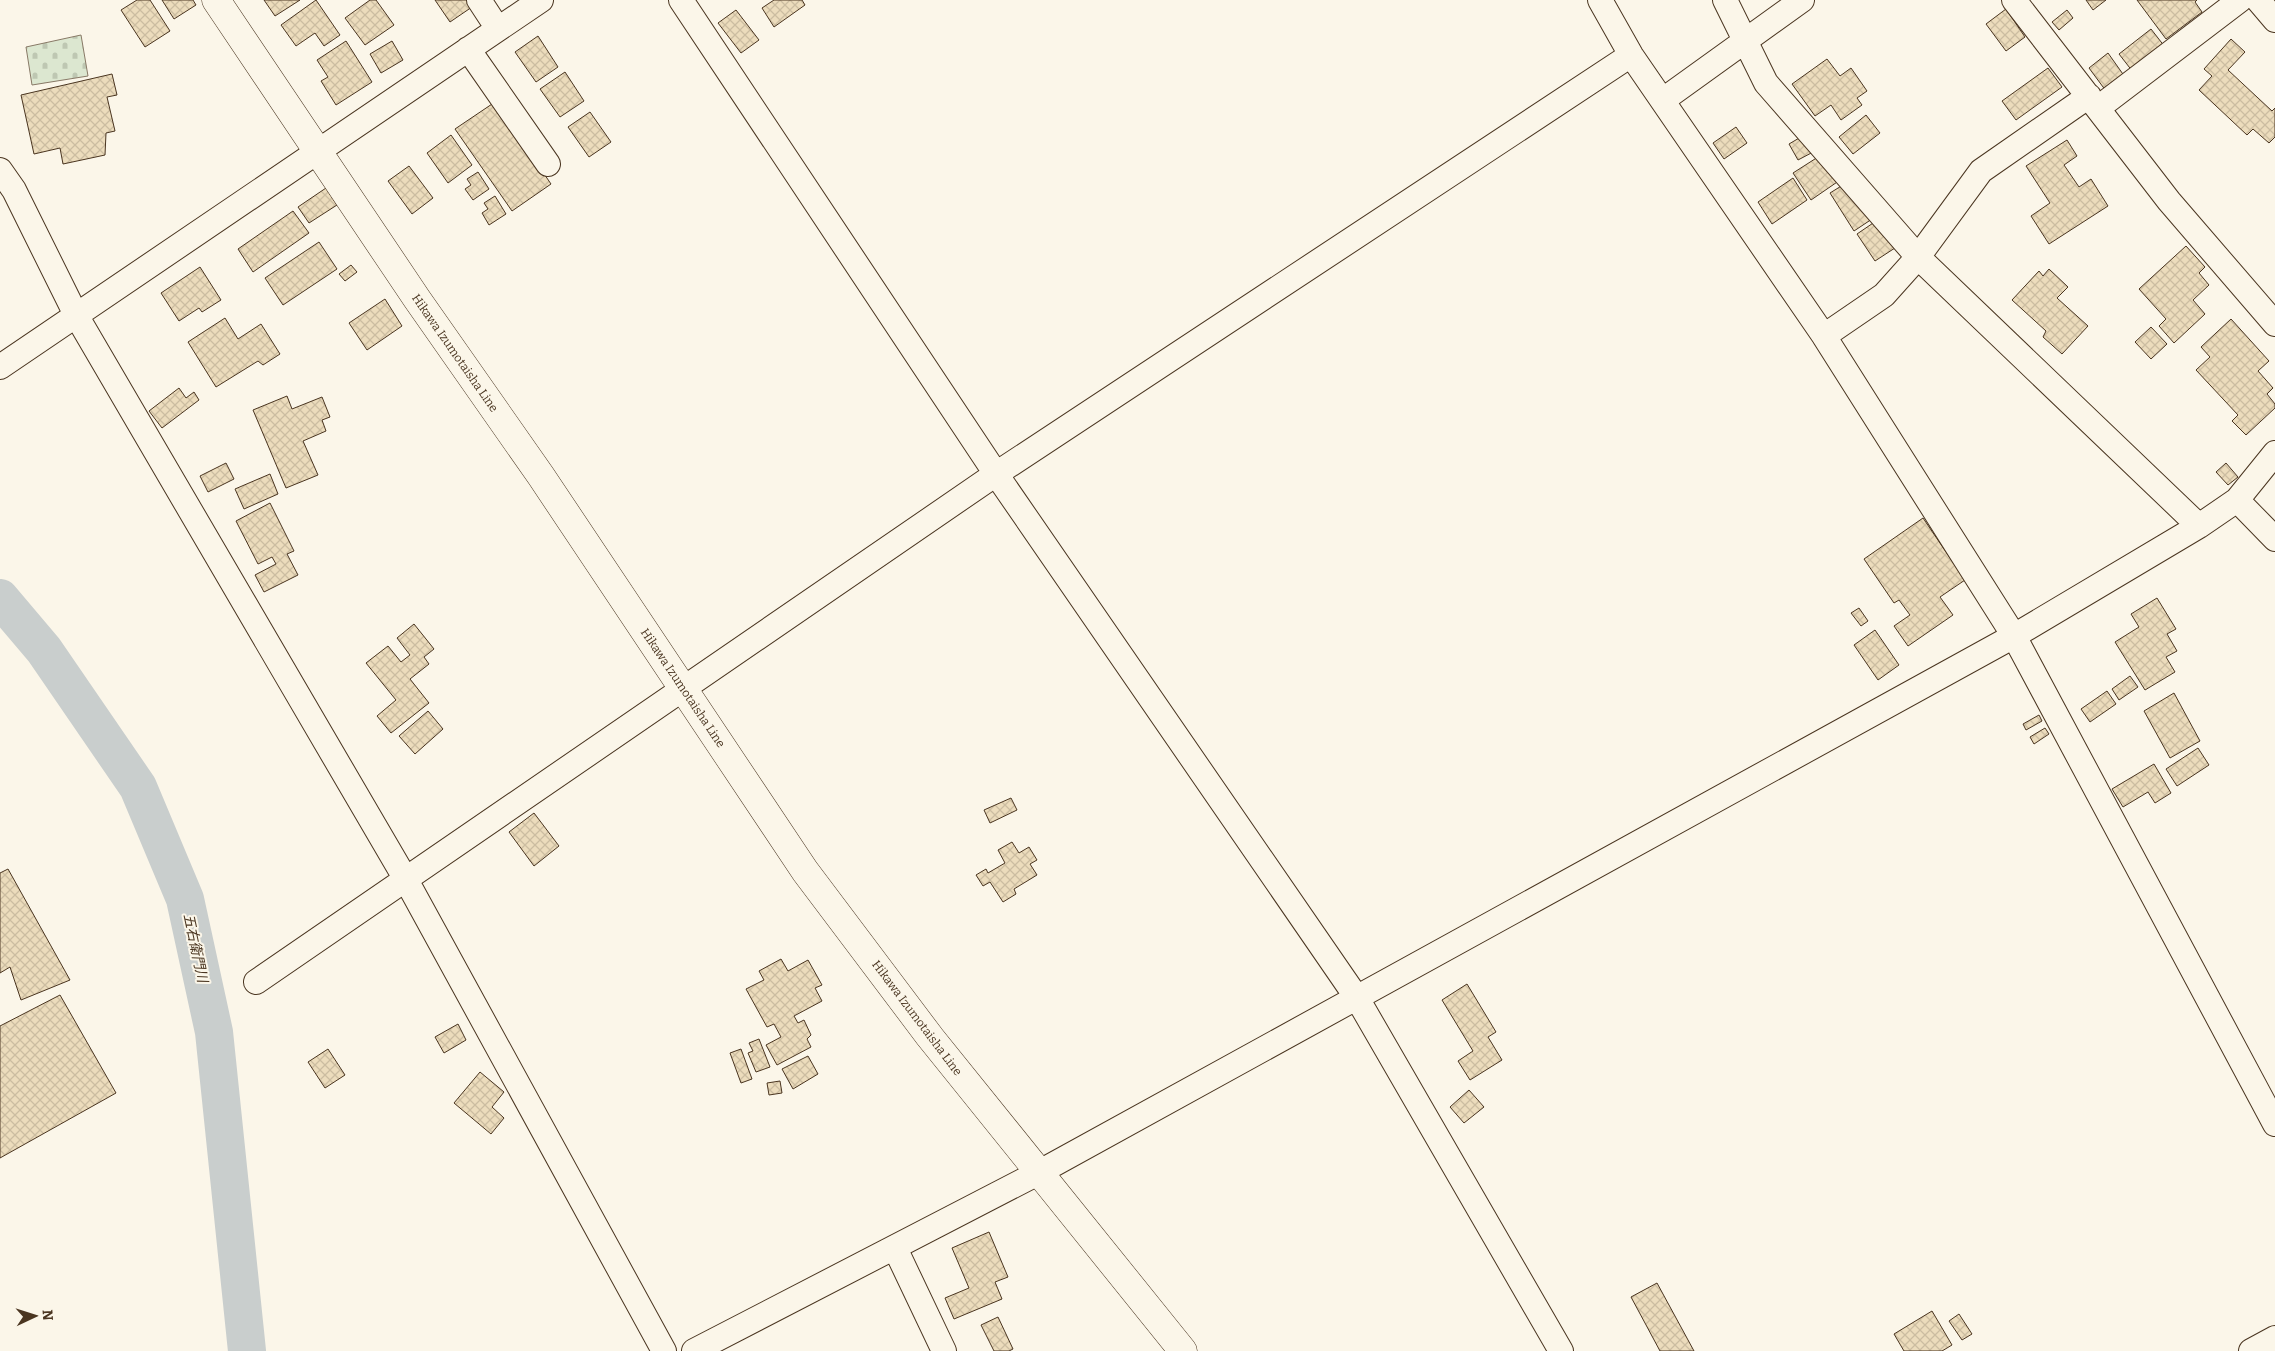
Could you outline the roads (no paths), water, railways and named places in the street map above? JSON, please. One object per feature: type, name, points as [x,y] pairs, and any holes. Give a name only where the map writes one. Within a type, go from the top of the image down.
[{"type":"main road","name":"Hikawa Izumotaisha Line","points":[[216,0],[806,871],[930,1037],[1183,1351]]},
{"type":"street","points":[[479,0],[498,30]]},
{"type":"street","points":[[0,367],[541,0]]},
{"type":"street","points":[[681,0],[996,474],[1357,998],[1562,1351]]},
{"type":"street","points":[[1600,0],[1630,54],[1824,336],[2014,636],[2275,1124]]},
{"type":"street","points":[[1725,0],[1766,83],[1918,257],[2199,526]]},
{"type":"street","points":[[1663,100],[1802,0]]},
{"type":"street","points":[[2014,0],[2170,201],[2273,318]]},
{"type":"street","points":[[1824,336],[1884,295],[1918,257],[1982,171],[2093,102],[2240,0]]},
{"type":"street","points":[[2258,0],[2275,20]]},
{"type":"street","points":[[468,50],[548,164]]},
{"type":"street","points":[[256,982],[996,474],[1630,54]]},
{"type":"street","points":[[0,170],[14,190],[76,315],[405,878],[664,1351]]},
{"type":"street","points":[[694,1351],[1038,1173],[2014,636],[2199,526],[2236,500],[2275,453]]},
{"type":"street","points":[[2236,500],[2275,539]]},
{"type":"street","points":[[895,1248],[944,1351]]},
{"type":"street","points":[[2252,1351],[2275,1338]]},
{"type":"waterway","name":"五右衛門川","points":[[0,598],[44,650],[138,787],[185,899],[214,1032],[247,1351]]}]
